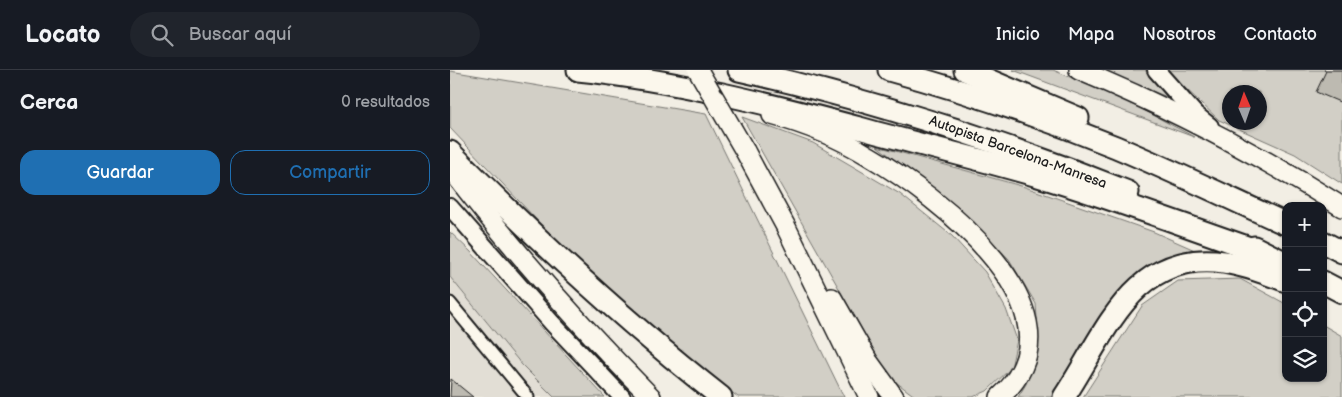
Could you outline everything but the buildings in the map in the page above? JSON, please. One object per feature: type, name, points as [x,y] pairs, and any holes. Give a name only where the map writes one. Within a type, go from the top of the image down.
[{"type":"highway","points":[[578,70],[626,75],[748,101],[974,159],[1054,181],[1267,254]]},
{"type":"highway","name":"Autopista Barcelona-Manresa","points":[[739,70],[834,92],[1017,149],[1144,198],[1282,261]]},
{"type":"highway","points":[[889,70],[1059,125],[1117,148],[1282,221]]},
{"type":"highway","points":[[965,70],[1171,157],[1282,221]]},
{"type":"highway","points":[[450,152],[560,260],[653,342],[721,397]]},
{"type":"highway","points":[[1327,244],[1342,252]]},
{"type":"highway","points":[[1064,397],[1124,302],[1143,282],[1158,273],[1174,266],[1210,261],[1239,265],[1282,280]]},
{"type":"highway","points":[[1327,284],[1342,292]]},
{"type":"highway","points":[[1327,295],[1342,301]]},
{"type":"main road","points":[[578,70],[624,82],[744,107],[797,123],[868,155],[938,204],[992,256],[1021,299],[1026,314],[1028,330],[1026,358],[1022,370],[1015,381],[1000,397]]},
{"type":"main road","points":[[698,70],[786,228],[869,397]]},
{"type":"main road","points":[[1079,70],[1181,116],[1248,150],[1342,207]]},
{"type":"main road","points":[[1156,70],[1205,123],[1248,150]]},
{"type":"main road","points":[[450,168],[522,255],[613,358],[651,397]]},
{"type":"main road","points":[[450,207],[552,323],[622,397]]},
{"type":"main road","points":[[786,228],[837,305],[868,361],[894,397]]},
{"type":"street","points":[[450,303],[528,397]]},
{"type":"shaded area","points":[[1013,70],[1053,70],[1125,100],[1194,137]]},
{"type":"shaded area","points":[[1101,70],[1145,70],[1167,97]]},
{"type":"shaded area","points":[[1166,70],[1342,70],[1342,184],[1295,154],[1241,130],[1267,130],[1267,85],[1222,85],[1222,121]]},
{"type":"shaded area","points":[[450,71],[706,114],[844,397],[738,397],[706,373],[568,253],[450,128]]},
{"type":"shaded area","points":[[742,117],[813,143],[900,194],[952,236],[985,272],[1006,309],[1017,340],[1011,368],[987,391],[973,397],[916,397],[889,377]]},
{"type":"shaded area","points":[[877,146],[1025,187],[1154,232],[1197,251],[1168,258],[1152,264],[1139,272],[1126,286],[1099,324],[1057,397],[1018,397],[1026,384],[1035,358],[1038,332],[1036,304],[1009,259],[963,212]]},
{"type":"shaded area","points":[[450,232],[470,251],[605,397],[554,397],[522,365],[450,277]]},
{"type":"shaded area","points":[[450,277],[522,365],[554,397],[450,397]]},
{"type":"shaded area","points":[[1240,279],[1282,302],[1282,382],[1327,382],[1327,327],[1342,336],[1342,397],[1083,397],[1142,306],[1178,281]]}]
